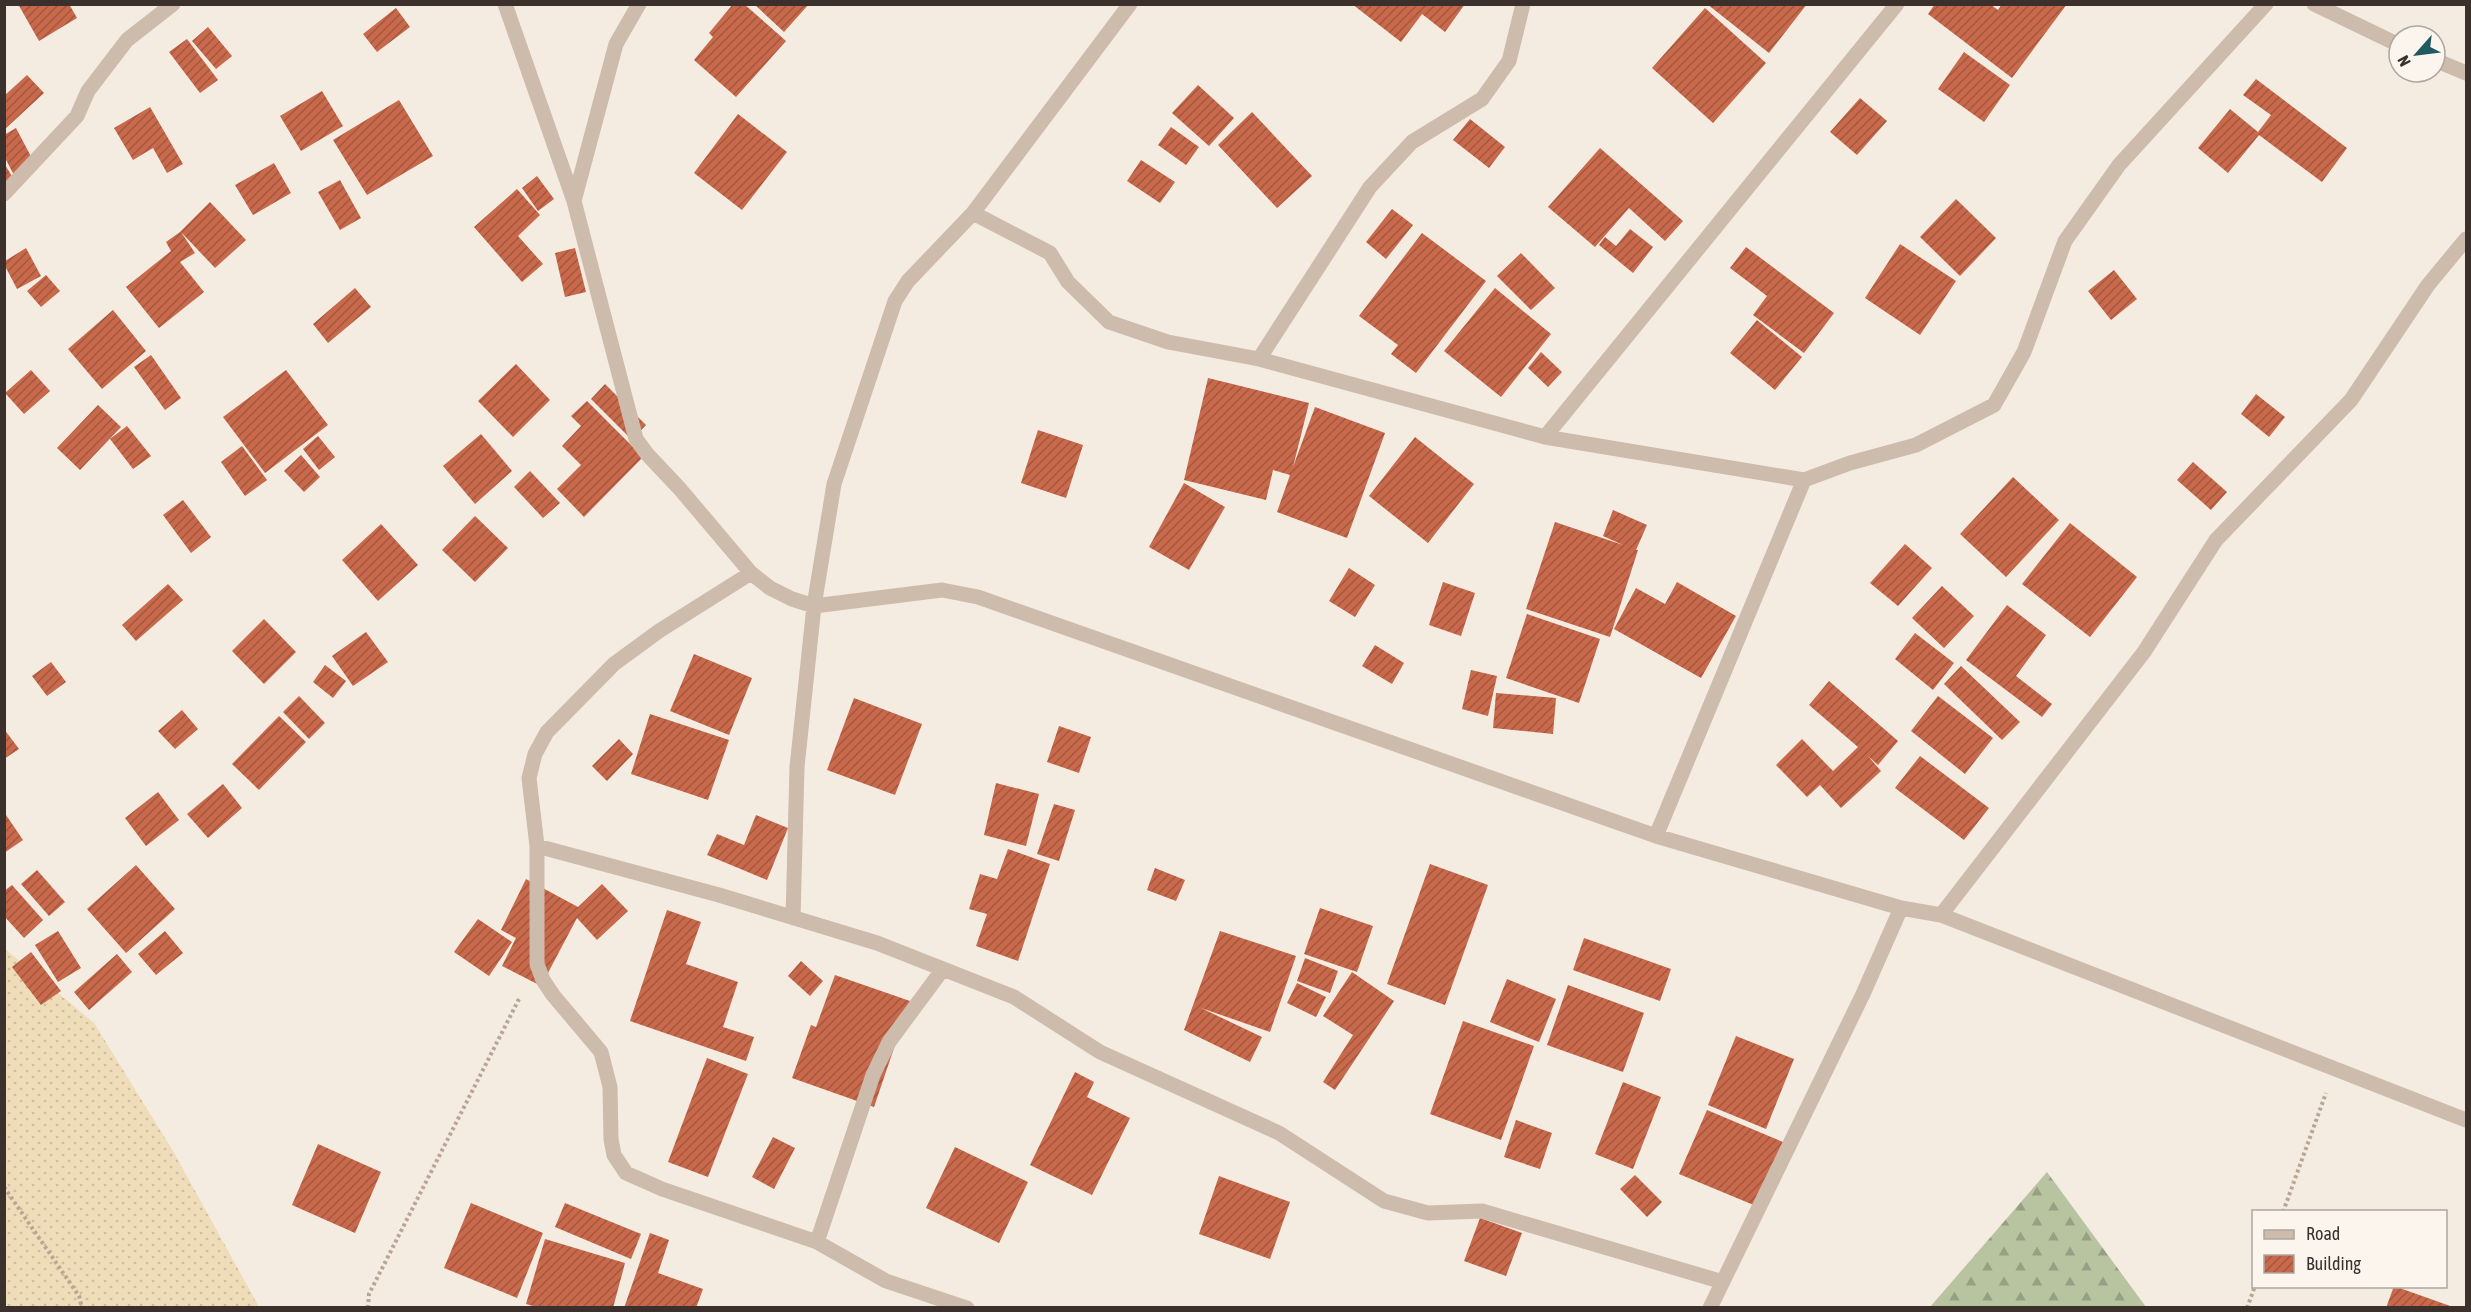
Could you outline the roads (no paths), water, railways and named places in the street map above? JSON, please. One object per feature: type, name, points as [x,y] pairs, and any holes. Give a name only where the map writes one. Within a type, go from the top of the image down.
[{"type":"street","points":[[4,194],[77,116],[88,91],[127,40],[173,4]]},
{"type":"street","points":[[505,4],[574,201],[636,439],[751,573],[770,588],[814,606],[942,590],[978,597],[1656,836],[1901,908],[1941,915],[2336,1067],[2466,1120]]},
{"type":"street","points":[[574,201],[616,44],[639,4]]},
{"type":"street","points":[[793,918],[797,767],[814,606],[834,483],[896,301],[908,281],[973,213],[1130,4]]},
{"type":"street","points":[[1259,359],[1370,187],[1412,142],[1482,99],[1509,61],[1523,4]]},
{"type":"street","points":[[1545,437],[1897,4]]},
{"type":"street","points":[[973,213],[1050,254],[1068,282],[1109,322],[1168,342],[1259,359],[1545,437],[1804,480],[1916,445],[1994,405],[2024,352],[2065,241],[2119,165],[2266,4]]},
{"type":"street","points":[[2314,4],[2387,39]]},
{"type":"street","points":[[2447,65],[2466,73]]},
{"type":"street","points":[[1941,915],[2144,652],[2216,540],[2351,400],[2428,285],[2466,239]]},
{"type":"street","points":[[1656,836],[1804,480]]},
{"type":"street","points":[[751,573],[659,631],[614,664],[547,732],[536,754],[529,778],[537,846],[537,964],[543,980],[553,995],[601,1052],[610,1086],[611,1139],[614,1155],[626,1173],[662,1189],[817,1242],[886,1281],[967,1308]]},
{"type":"street","points":[[537,846],[877,943],[1014,997],[1100,1052],[1279,1133],[1384,1201],[1428,1213],[1482,1211],[1723,1282]]},
{"type":"street","points":[[1710,1308],[1863,994],[1901,908]]},
{"type":"street","points":[[817,1242],[873,1075],[889,1042],[943,969]]}]
